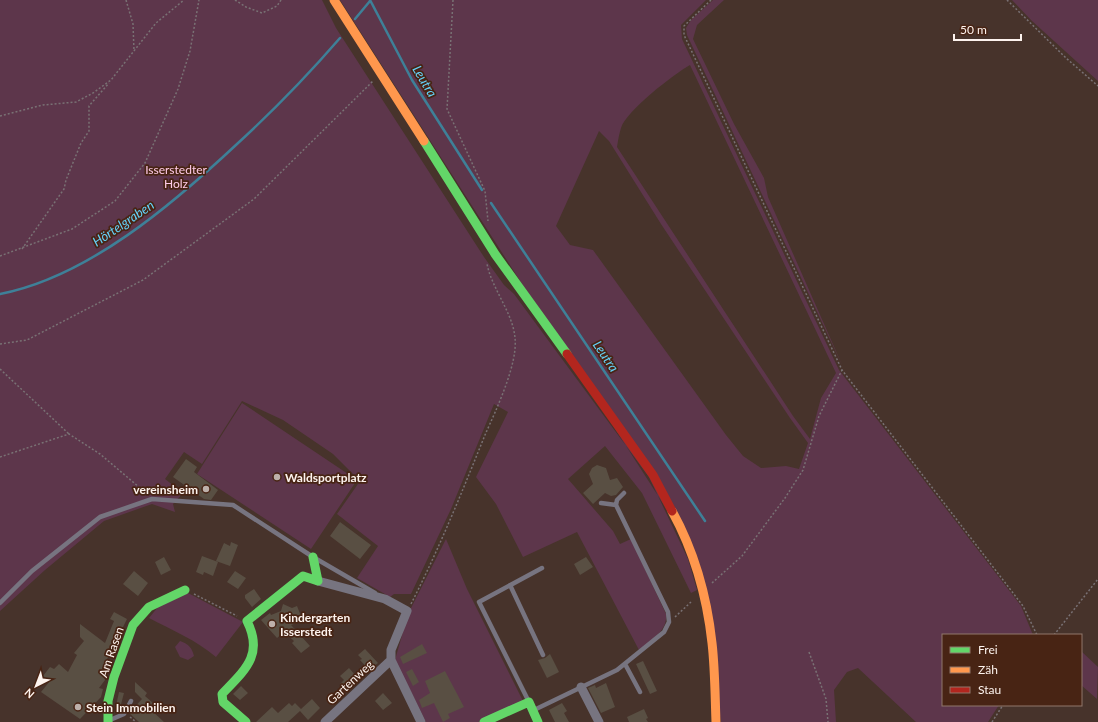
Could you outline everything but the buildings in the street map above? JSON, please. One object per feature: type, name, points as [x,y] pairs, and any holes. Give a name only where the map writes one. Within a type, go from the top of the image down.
[{"type":"main road","points":[[334,0],[495,254],[653,475],[679,524],[693,557],[702,591],[712,642],[716,722]]},
{"type":"main road","points":[[313,557],[318,581]]},
{"type":"main road","points":[[246,722],[223,702],[222,694],[248,665],[255,652],[256,640],[252,629],[243,619],[303,576],[318,581]]},
{"type":"main road","name":"Am Rasen","points":[[108,722],[108,701],[114,677],[132,626],[149,607],[185,590]]},
{"type":"main road","points":[[487,721],[531,706],[538,722]]},
{"type":"street","points":[[318,581],[385,599],[403,608]]},
{"type":"street","name":"Gartenweg","points":[[403,608],[391,650],[391,660],[421,722]]},
{"type":"street","name":"Gartenweg","points":[[325,722],[391,660]]},
{"type":"street","points":[[581,687],[599,722]]},
{"type":"lane","points":[[542,568],[479,602],[531,706],[581,687],[617,670],[664,632],[669,622],[668,612],[616,505],[617,500],[624,493]]},
{"type":"lane","points":[[0,603],[32,571],[100,518],[152,499],[233,505],[313,557],[385,599]]},
{"type":"lane","points":[[601,503],[616,505]]},
{"type":"lane","points":[[510,585],[543,655]]},
{"type":"lane","points":[[625,664],[640,692]]},
{"type":"lane","points":[[108,722],[124,714],[131,701]]},
{"type":"path","points":[[126,0],[133,24],[134,51]]},
{"type":"path","points":[[22,249],[64,189],[66,180],[81,143],[89,131],[89,106],[156,23],[184,0]]},
{"type":"path","points":[[0,256],[72,229],[116,201],[145,163],[178,89],[190,51],[199,0]]},
{"type":"path","points":[[236,0],[246,7],[262,13],[277,6],[281,0]]},
{"type":"path","points":[[453,0],[447,109],[486,190],[489,226]]},
{"type":"path","points":[[711,0],[684,26],[684,35],[842,370],[1023,606],[1037,634]]},
{"type":"path","points":[[1007,0],[1066,58],[1098,86]]},
{"type":"path","points":[[0,344],[27,340],[143,280],[254,199],[380,74]]},
{"type":"path","points":[[0,116],[43,105],[76,102],[111,80]]},
{"type":"path","points":[[403,608],[431,565],[493,417],[512,364],[515,351],[515,336],[487,260],[495,254]]},
{"type":"path","points":[[0,369],[69,434],[100,454],[152,499]]},
{"type":"path","points":[[669,622],[742,556],[781,504],[803,470],[819,416],[842,370]]},
{"type":"path","points":[[0,457],[69,434]]},
{"type":"path","points":[[1055,634],[1098,579]]},
{"type":"path","points":[[185,590],[243,619]]},
{"type":"path","points":[[809,652],[826,699],[828,722]]},
{"type":"path","points":[[992,722],[1002,706]]},
{"type":"green space","name":"Isserstedter Holz","points":[[0,0],[322,0],[336,28],[484,257],[504,285],[514,294],[649,477],[688,559],[697,590],[691,593],[642,493],[605,446],[568,479],[613,531],[620,544],[631,539],[666,614],[666,620],[658,635],[639,650],[577,532],[523,557],[496,504],[476,477],[508,412],[494,404],[451,509],[411,594],[394,594],[390,597],[357,578],[378,546],[337,514],[360,481],[333,454],[283,420],[242,401],[202,464],[184,452],[165,479],[183,493],[173,504],[175,512],[152,504],[104,521],[45,570],[0,611]]},
{"type":"green space","points":[[340,0],[706,0],[681,25],[682,39],[839,370],[1021,606],[1033,634],[942,634],[942,706],[998,706],[988,722],[916,722],[858,668],[847,672],[834,690],[836,722],[721,722],[696,555]],"holes":[[[690,65],[836,373],[821,398],[810,439],[793,416],[617,147],[621,128],[632,112],[662,84]],[[599,131],[609,141],[661,224],[808,443],[799,469],[786,466],[761,468],[743,456],[726,435],[593,250],[570,245],[556,226]]]},
{"type":"green space","points":[[713,0],[724,0],[697,25],[693,39],[734,124],[764,178],[768,197],[843,367],[687,35],[686,28],[691,20]]},
{"type":"green space","points":[[1012,0],[1098,0],[1098,81],[1032,21]]},
{"type":"green space","name":"Waldsportplatz","points":[[242,403],[357,480],[311,549],[197,474]]},
{"type":"green space","points":[[446,539],[467,589],[523,701],[479,722],[426,722],[395,660],[408,614]]},
{"type":"green space","points":[[188,593],[243,622],[216,657],[192,640],[149,618],[158,607]]},
{"type":"green space","points":[[180,641],[186,643],[192,651],[194,656],[188,660],[180,657],[175,647]]},
{"type":"green space","points":[[1082,652],[1098,667],[1097,699],[1082,686]]},
{"type":"waterway","name":"Leutra","points":[[370,0],[412,80],[482,190]]},
{"type":"waterway","name":"Hörtelgraben","points":[[355,19],[370,1]]},
{"type":"waterway","name":"Hörtelgraben","points":[[0,294],[33,285],[65,272],[97,255],[128,235],[212,167],[264,119],[340,38]]},
{"type":"waterway","name":"Leutra","points":[[491,203],[705,521]]},
{"type":"traffic: fast","points":[[424,141],[495,254],[567,354]]},
{"type":"traffic: fast","points":[[246,722],[223,702],[222,694],[238,677],[250,661],[253,653],[254,643],[247,621],[303,576],[318,581],[313,557]]},
{"type":"traffic: fast","points":[[108,722],[108,701],[114,677],[133,625],[149,607],[185,590]]},
{"type":"traffic: fast","points":[[484,722],[529,702],[538,722]]},
{"type":"traffic: slow","points":[[334,0],[424,141]]},
{"type":"traffic: slow","points":[[672,511],[693,558],[707,609],[713,653],[716,722]]},
{"type":"traffic: jam","points":[[567,354],[653,475],[672,511]]},
{"type":"place","name":"Waldsportplatz","points":[[277,477]]},
{"type":"place","name":"vereinsheim","points":[[206,489]]},
{"type":"place","name":"Kindergarten Isserstedt","points":[[272,624]]},
{"type":"place","name":"Stein Immobilien","points":[[78,707]]}]
